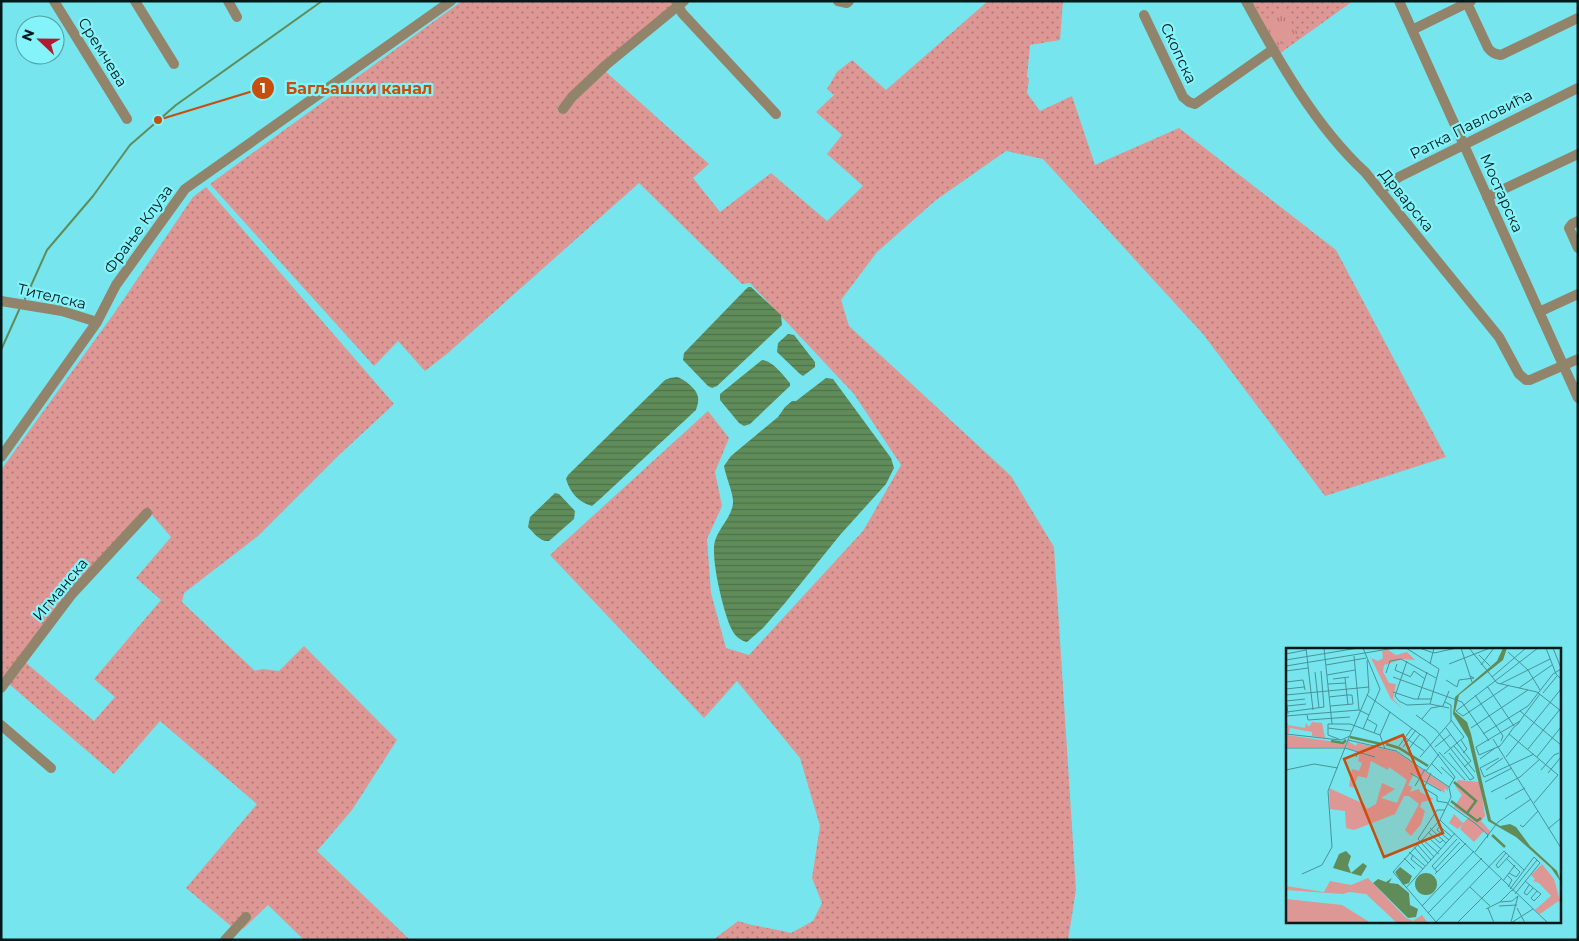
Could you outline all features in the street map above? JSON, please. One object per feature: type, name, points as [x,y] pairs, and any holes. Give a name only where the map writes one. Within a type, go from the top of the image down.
[{"type":"street","name":"Сремчева","points":[[54,1],[127,119]]},
{"type":"street","points":[[135,1],[174,64]]},
{"type":"street","points":[[228,1],[237,17]]},
{"type":"street","name":"Фрање Клуза","points":[[1,457],[97,322],[116,285],[185,189],[451,1]]},
{"type":"street","points":[[838,1],[847,3],[849,1]]},
{"type":"street","name":"Дрварска","points":[[1246,1],[1272,50],[1344,153],[1365,172],[1499,337],[1522,378],[1536,379],[1563,366]]},
{"type":"street","name":"Мостарска","points":[[1399,1],[1578,398]]},
{"type":"street","points":[[1412,30],[1469,2],[1488,48],[1491,52],[1501,55],[1578,18]]},
{"type":"street","points":[[563,109],[572,97],[606,65],[679,3],[692,24],[776,114]]},
{"type":"street","name":"Скопска","points":[[1144,15],[1183,98],[1195,104],[1272,50]]},
{"type":"street","name":"Ратка Павловића","points":[[1380,191],[1399,177],[1578,88]]},
{"type":"street","points":[[1487,197],[1578,154]]},
{"type":"street","points":[[1578,221],[1572,224],[1570,228],[1578,248]]},
{"type":"street","points":[[1539,312],[1578,294]]},
{"type":"street","name":"Тителска","points":[[1,301],[62,311],[97,322]]},
{"type":"street","points":[[1563,366],[1578,359]]},
{"type":"street","name":"Игманска","points":[[1,688],[72,594],[147,513]]},
{"type":"street","points":[[1,726],[51,768]]},
{"type":"street","points":[[225,940],[246,917]]},
{"type":"green space","points":[[462,1],[678,1],[558,107],[562,114],[605,71],[709,164],[693,178],[720,212],[771,173],[827,221],[863,186],[827,154],[842,135],[816,112],[834,95],[827,89],[837,72],[852,60],[886,90],[988,1],[1063,1],[1060,40],[1030,45],[1027,93],[1040,111],[1072,96],[1095,165],[1179,128],[1336,250],[1446,457],[1325,496],[1203,334],[1043,159],[1006,151],[936,200],[877,252],[841,300],[849,326],[1011,476],[1054,547],[1076,890],[1068,940],[713,940],[738,921],[791,933],[813,921],[822,903],[812,878],[820,826],[800,758],[737,681],[704,718],[550,555],[708,411],[729,438],[715,472],[722,506],[707,539],[711,593],[726,648],[749,655],[863,531],[901,465],[854,394],[750,283],[742,284],[639,183],[448,353],[425,371],[398,341],[374,366],[210,184]]},
{"type":"green space","points":[[1251,1],[1353,1],[1279,54]]},
{"type":"green space","points":[[1284,9],[1298,34],[1277,46],[1263,21]]},
{"type":"green space","points":[[206,187],[394,404],[338,456],[258,536],[184,593],[182,602],[255,671],[262,669],[279,671],[304,646],[397,740],[352,810],[317,851],[410,940],[304,940],[268,905],[243,929],[236,923],[232,927],[186,888],[257,804],[160,721],[114,774],[9,684],[24,661],[94,721],[115,697],[94,679],[161,600],[136,578],[171,537],[147,509],[66,597],[25,648],[7,682],[1,688],[1,470],[115,312],[193,197]]},
{"type":"shaded area","points":[[748,287],[751,287],[781,315],[782,325],[717,386],[712,388],[683,360],[684,353]]},
{"type":"shaded area","points":[[788,334],[794,335],[815,362],[815,367],[803,376],[777,352],[778,343]]},
{"type":"shaded area","points":[[762,360],[778,369],[790,383],[790,386],[750,424],[744,426],[739,423],[720,400],[720,394]]},
{"type":"shaded area","points":[[677,377],[690,385],[697,394],[696,410],[592,506],[579,499],[572,492],[568,484],[566,479],[568,475],[665,380]]},
{"type":"shaded area","points":[[826,378],[833,379],[891,458],[894,468],[886,484],[840,535],[785,603],[763,628],[747,642],[735,634],[729,623],[714,560],[715,541],[733,505],[724,466],[731,456],[778,417],[785,407]]},
{"type":"shaded area","points":[[555,493],[559,494],[575,511],[574,519],[549,541],[546,541],[537,537],[528,527],[530,517]]},
{"type":"waterway","points":[[25,299],[47,250],[93,196],[130,145],[176,105],[322,1]]},
{"type":"waterway","points":[[1,350],[19,310]]},
{"type":"place","name":"Багљашки канал","points":[[158,120]]}]
